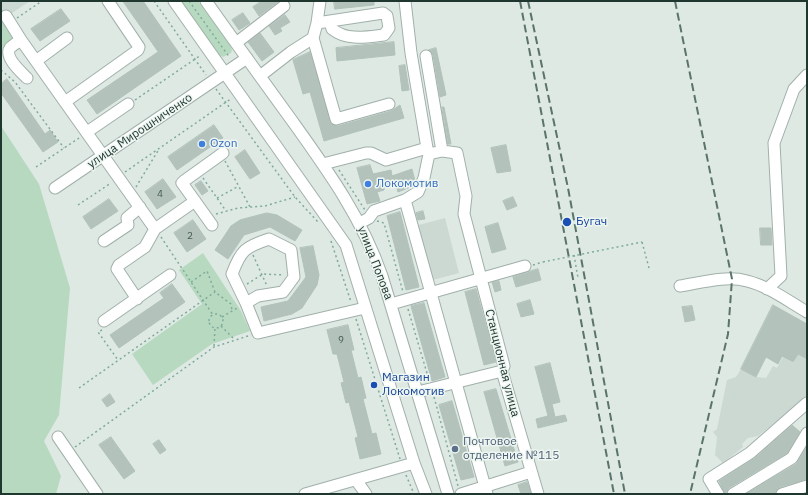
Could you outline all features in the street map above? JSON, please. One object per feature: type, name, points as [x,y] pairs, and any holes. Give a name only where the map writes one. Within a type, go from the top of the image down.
[{"type":"street","points":[[65,102],[138,50],[139,47],[108,1]]},
{"type":"street","name":"улица Попова","points":[[174,1],[346,245],[414,464],[426,494]]},
{"type":"street","name":"улица Попова","points":[[206,1],[260,76],[328,163],[365,220],[371,245],[391,304],[448,494]]},
{"type":"street","points":[[320,1],[318,23],[313,38],[336,119],[389,104]]},
{"type":"street","points":[[365,220],[374,211],[405,200],[418,192],[424,178],[428,151],[410,53],[405,1]]},
{"type":"street","points":[[236,43],[284,6]]},
{"type":"street","points":[[318,23],[383,13],[387,16],[389,28],[384,35],[352,38],[336,32],[332,29],[330,22]]},
{"type":"street","points":[[11,17],[21,40],[140,207],[161,231]]},
{"type":"street","points":[[36,61],[67,38]]},
{"type":"street","points":[[260,76],[291,52],[313,38]]},
{"type":"street","points":[[21,40],[10,48],[8,53],[10,58],[27,78]]},
{"type":"street","points":[[328,163],[366,153],[371,153],[386,160],[428,151],[442,151],[426,56]]},
{"type":"street","name":"улица Мирошниченко","points":[[55,188],[247,58]]},
{"type":"street","points":[[767,289],[780,276],[774,143],[794,89],[807,74]]},
{"type":"street","points":[[88,132],[128,104]]},
{"type":"street","name":"Станционная улица","points":[[442,151],[457,153],[466,196],[464,214],[504,366],[502,372],[538,494]]},
{"type":"street","points":[[209,221],[182,183],[222,154]]},
{"type":"street","points":[[405,200],[430,294],[486,490]]},
{"type":"street","points":[[136,299],[117,269],[119,265],[145,247],[195,201]]},
{"type":"street","points":[[104,241],[128,225],[128,218],[140,207]]},
{"type":"street","points":[[246,303],[258,296],[283,292],[294,277],[291,250],[269,239],[248,246],[238,259],[232,274],[258,333],[365,308]]},
{"type":"street","points":[[391,304],[525,266]]},
{"type":"street","points":[[104,321],[170,275]]},
{"type":"street","points":[[680,286],[732,279],[747,281],[767,289],[807,312]]},
{"type":"street","points":[[418,392],[432,390],[502,372]]},
{"type":"street","points":[[718,494],[709,479],[750,453],[807,403]]},
{"type":"street","points":[[733,494],[792,458],[807,432]]},
{"type":"street","points":[[58,437],[97,494]]},
{"type":"street","points":[[305,494],[414,464]]},
{"type":"street","points":[[459,490],[486,490],[532,472]]},
{"type":"street","points":[[356,480],[366,494]]},
{"type":"street","points":[[782,494],[807,486]]},
{"type":"path","points":[[11,17],[42,1]]},
{"type":"path","points":[[154,1],[225,102],[295,197],[320,225]]},
{"type":"path","points":[[189,1],[235,66]]},
{"type":"path","points":[[128,104],[203,53]]},
{"type":"path","points":[[1,70],[16,82],[64,148]]},
{"type":"path","points":[[78,205],[238,93]]},
{"type":"path","points":[[36,167],[88,132]]},
{"type":"path","points":[[136,188],[160,148]]},
{"type":"path","points":[[222,154],[250,207]]},
{"type":"path","points":[[328,163],[365,220],[384,223],[459,490]]},
{"type":"path","points":[[198,171],[226,211]]},
{"type":"path","points":[[217,198],[239,186]]},
{"type":"path","points":[[209,221],[226,211],[238,208],[265,206],[295,197]]},
{"type":"path","points":[[161,231],[160,236],[213,315]]},
{"type":"path","points":[[328,235],[354,311],[403,467],[414,494]]},
{"type":"path","points":[[543,262],[642,242],[649,268]]},
{"type":"path","points":[[248,246],[263,274],[271,295]]},
{"type":"path","points":[[574,256],[578,278]]},
{"type":"path","points":[[191,282],[207,271],[215,292],[231,304],[232,311]]},
{"type":"path","points":[[238,290],[263,274],[294,277]]},
{"type":"path","points":[[78,388],[215,292]]},
{"type":"path","points":[[222,317],[246,303]]},
{"type":"path","points":[[213,315],[217,314],[222,317]]},
{"type":"path","points":[[213,315],[209,321],[211,326],[215,328]]},
{"type":"path","points":[[221,326],[223,321],[222,317]]},
{"type":"path","points":[[104,321],[105,328],[98,332],[118,360]]},
{"type":"path","points":[[215,328],[221,326]]},
{"type":"path","points":[[221,326],[235,340]]},
{"type":"path","points":[[214,347],[215,328]]},
{"type":"path","points":[[68,452],[214,347],[258,333]]},
{"type":"shaded area","points":[[1,1],[30,1],[9,15],[1,16]]},
{"type":"shaded area","points":[[445,218],[459,273],[429,281],[415,226]]},
{"type":"shaded area","points":[[798,354],[807,360],[806,398],[758,436],[748,438],[742,444],[743,447],[723,463],[715,455],[717,437],[713,432],[717,429],[727,380],[736,377],[741,369],[756,377],[766,378],[773,366],[777,368],[783,357],[793,363]]},
{"type":"green space","points":[[180,1],[198,1],[230,45],[232,50],[231,53],[223,57],[217,54]]},
{"type":"green space","points":[[1,16],[15,39],[4,48],[1,55]]},
{"type":"green space","points":[[1,126],[39,184],[70,288],[59,415],[44,441],[61,476],[56,494],[1,494]]},
{"type":"green space","points":[[203,253],[241,311],[250,331],[212,344],[153,385],[132,354],[202,304],[179,270]]},
{"type":"building","points":[[123,1],[143,1],[181,56],[97,114],[87,100],[158,52]]},
{"type":"building","points":[[262,1],[279,1],[259,16],[253,7]]},
{"type":"building","points":[[334,1],[374,1],[374,5],[335,9]]},
{"type":"building","points":[[61,9],[70,21],[40,41],[31,29]]},
{"type":"building","points":[[243,13],[250,23],[239,30],[232,20]]},
{"type":"building","points":[[285,15],[290,22],[280,28],[282,31],[275,35],[269,26]]},
{"type":"building","points":[[260,33],[274,52],[262,61],[248,42]]},
{"type":"building","points":[[394,42],[395,55],[337,61],[336,48]]},
{"type":"building","points":[[436,48],[446,95],[440,97],[433,55],[429,50]]},
{"type":"building","points":[[310,52],[332,124],[338,126],[391,111],[400,105],[404,118],[324,141],[310,92],[303,94],[293,60]]},
{"type":"building","points":[[405,65],[409,90],[402,91],[399,66]]},
{"type":"building","points":[[7,79],[45,134],[50,130],[58,142],[43,152],[1,93],[1,84]]},
{"type":"building","points":[[442,107],[444,107],[451,144],[448,144]]},
{"type":"building","points":[[214,125],[223,138],[177,170],[168,157]]},
{"type":"building","points":[[506,145],[511,171],[497,173],[491,148]]},
{"type":"building","points":[[245,150],[260,173],[250,179],[235,157]]},
{"type":"building","points":[[370,165],[373,174],[391,170],[392,176],[412,169],[415,181],[413,186],[398,192],[396,185],[384,188],[384,190],[377,192],[380,201],[367,204],[357,168]]},
{"type":"building","points":[[163,179],[176,197],[157,209],[145,192]]},
{"type":"building","points":[[201,181],[208,191],[202,195],[195,185]]},
{"type":"building","points":[[513,197],[517,206],[507,210],[503,201]]},
{"type":"building","points":[[109,199],[118,211],[91,229],[83,217]]},
{"type":"building","points":[[423,211],[425,219],[418,220],[416,213]]},
{"type":"building","points":[[400,212],[419,287],[406,290],[387,216]]},
{"type":"building","points":[[267,213],[277,215],[302,230],[295,241],[270,227],[244,235],[228,259],[215,250],[231,226],[240,220]]},
{"type":"building","points":[[193,220],[206,239],[187,252],[174,233]]},
{"type":"building","points":[[498,223],[506,249],[492,253],[485,227]]},
{"type":"building","points":[[760,228],[771,228],[772,245],[761,245]]},
{"type":"building","points":[[313,246],[319,275],[317,285],[302,308],[292,314],[264,321],[261,307],[288,301],[306,277],[300,248]]},
{"type":"building","points":[[538,269],[541,280],[516,287],[513,277]]},
{"type":"building","points":[[499,281],[501,290],[495,292],[492,282]]},
{"type":"building","points":[[172,284],[185,302],[119,348],[110,335],[164,298],[160,293]]},
{"type":"building","points":[[476,289],[496,362],[484,365],[465,292]]},
{"type":"building","points":[[530,300],[534,314],[521,317],[517,304]]},
{"type":"building","points":[[424,303],[445,377],[432,381],[411,306]]},
{"type":"building","points":[[773,305],[807,324],[807,359],[798,354],[793,362],[782,356],[778,364],[766,357],[756,377],[741,369]]},
{"type":"building","points":[[692,306],[695,320],[685,322],[682,307]]},
{"type":"building","points":[[348,325],[354,350],[351,350],[358,378],[361,377],[366,398],[363,399],[372,434],[376,433],[381,454],[360,459],[355,438],[358,437],[349,402],[346,403],[341,383],[344,382],[337,354],[333,354],[327,330]]},
{"type":"building","points":[[550,363],[560,402],[552,404],[555,417],[565,415],[567,421],[538,428],[536,419],[548,416],[535,367]]},
{"type":"building","points":[[496,389],[518,462],[505,466],[484,392]]},
{"type":"building","points":[[110,394],[115,402],[107,407],[102,400]]},
{"type":"building","points":[[452,401],[474,477],[461,480],[439,405]]},
{"type":"building","points":[[792,425],[800,432],[787,453],[729,488],[725,494],[719,481],[755,458]]},
{"type":"building","points":[[111,437],[135,471],[124,479],[99,445]]},
{"type":"building","points":[[159,440],[166,450],[160,454],[153,444]]},
{"type":"building","points":[[807,447],[807,479],[780,487],[775,494],[746,494],[796,464]]},
{"type":"building","points":[[527,482],[531,494],[521,494],[518,485]]},
{"type":"railway","points":[[520,1],[614,494]]},
{"type":"railway","points":[[528,1],[568,188],[625,494]]},
{"type":"railway","points":[[675,1],[732,279],[728,334],[690,494]]},
{"type":"place","name":"Ozon","points":[[202,144]]},
{"type":"place","name":"Локомотив","points":[[368,184]]},
{"type":"place","name":"Бугач","points":[[567,222]]},
{"type":"place","name":"Магазин Локомотив","points":[[374,385]]},
{"type":"place","name":"Почтовое отделение №115","points":[[455,449]]}]
